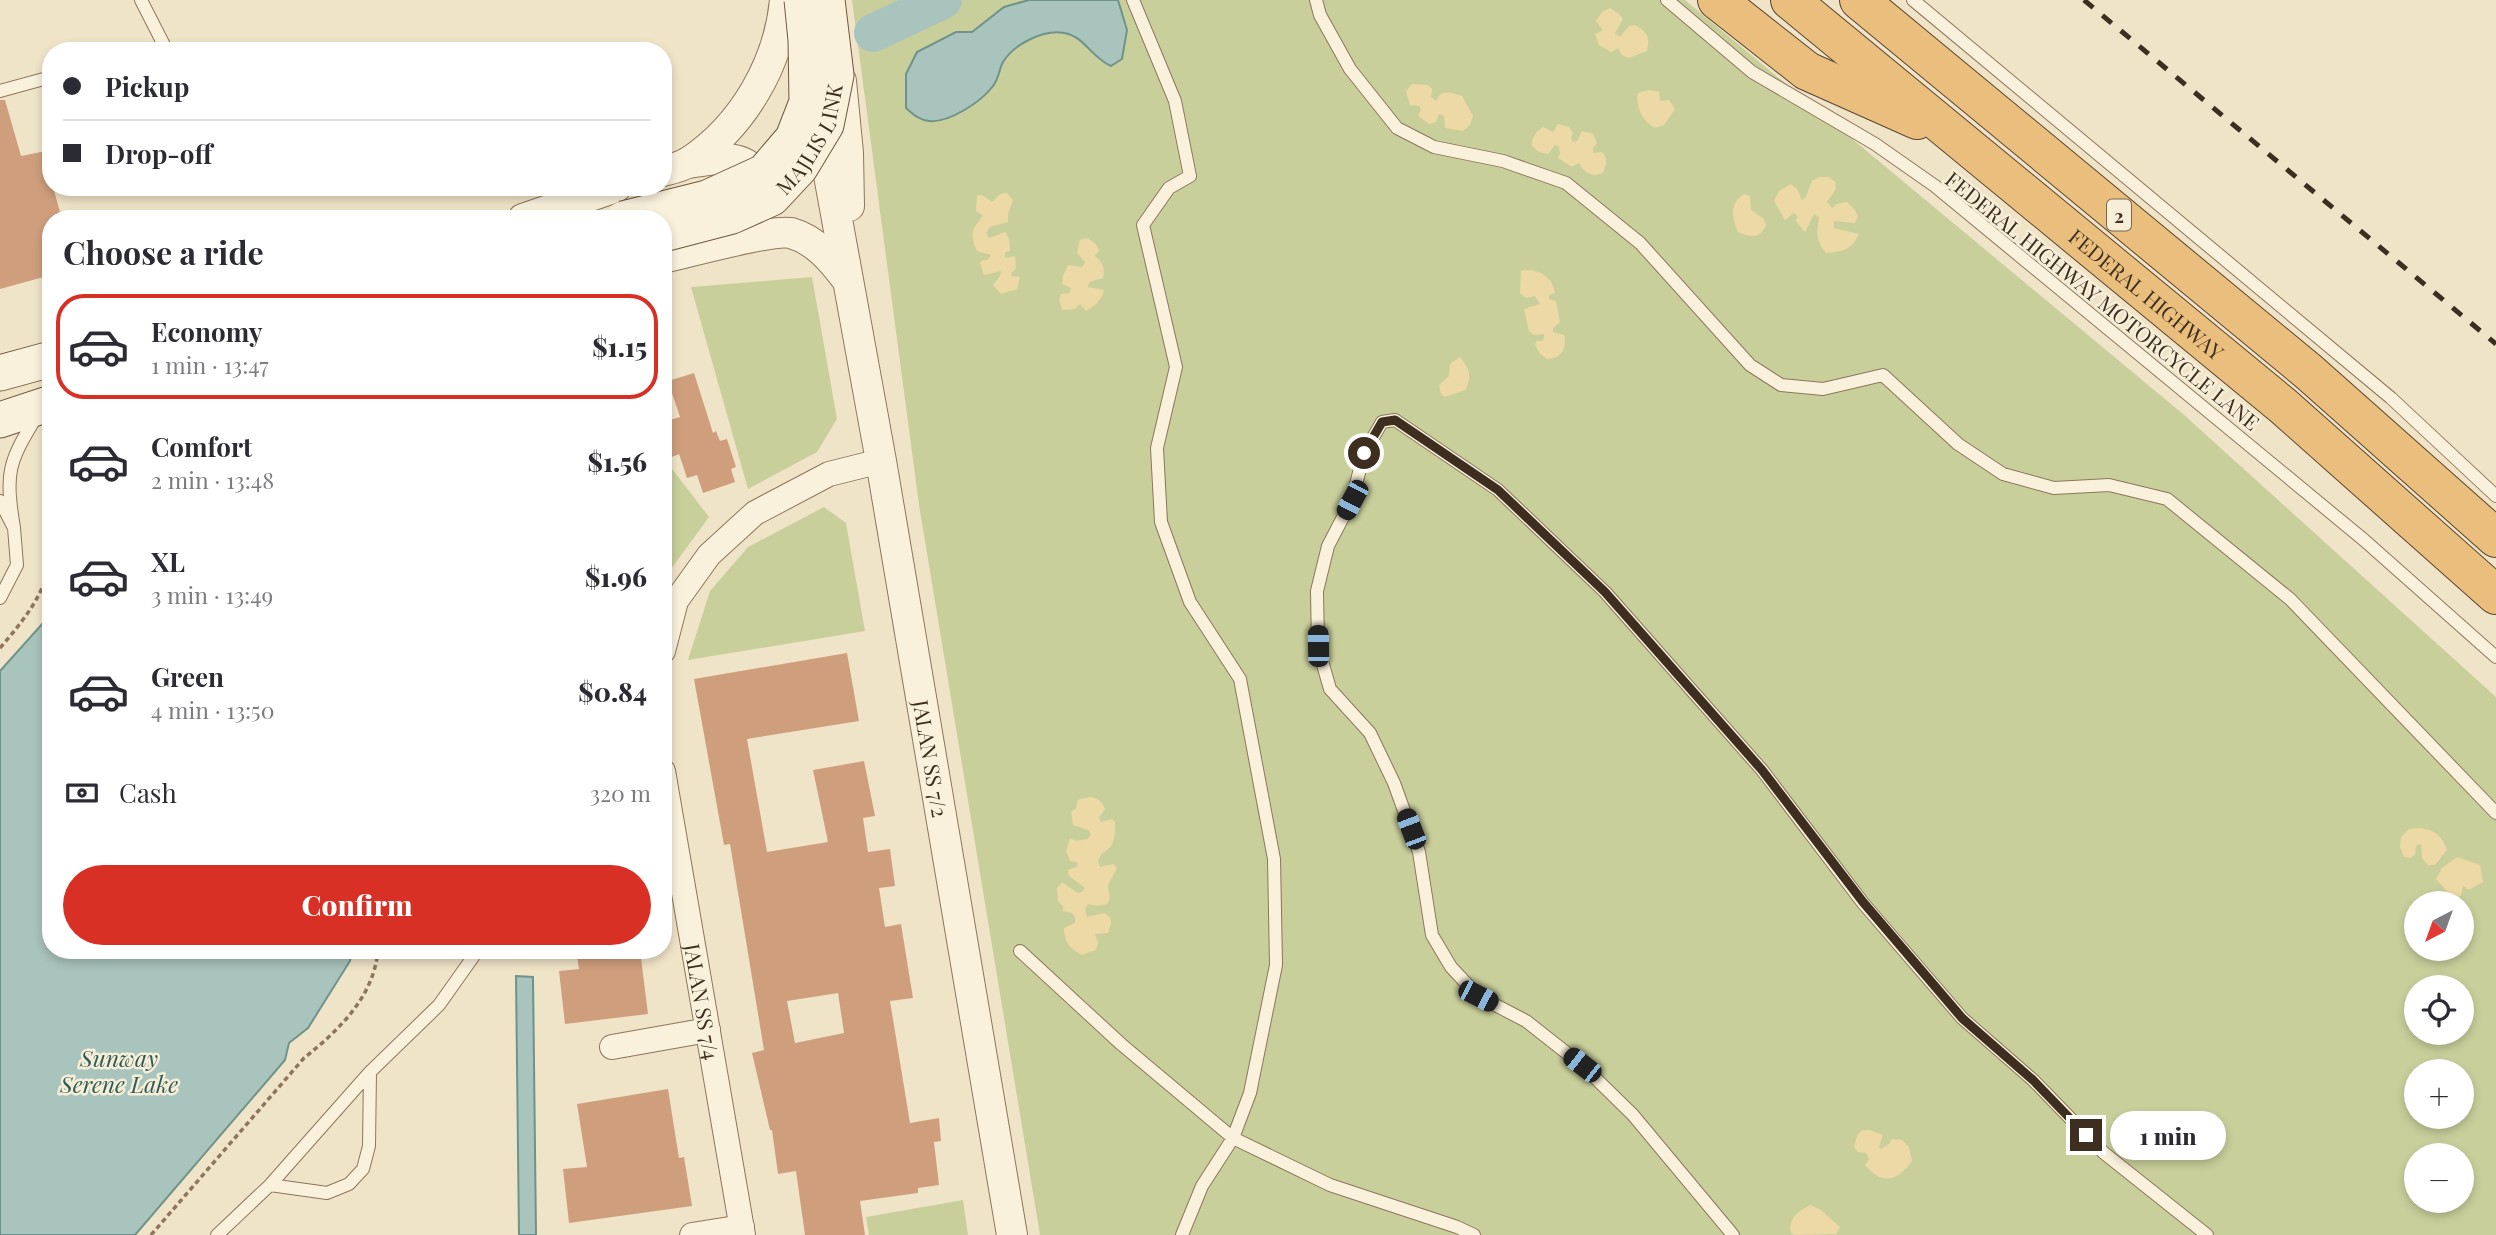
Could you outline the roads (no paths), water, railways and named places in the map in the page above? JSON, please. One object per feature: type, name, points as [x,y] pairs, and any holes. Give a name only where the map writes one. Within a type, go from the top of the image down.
[{"type":"highway","points":[[1717,0],[1807,71],[1961,139]]},
{"type":"highway","name":"FEDERAL HIGHWAY","points":[[1790,0],[2282,405],[2496,595]]},
{"type":"highway","name":"FEDERAL HIGHWAY","points":[[1859,0],[2309,372],[2496,538]]},
{"type":"main road","name":"MAJLIS LINK","points":[[659,210],[707,198],[764,172],[793,138],[807,102],[802,0]]},
{"type":"main road","name":"MAJLIS LINK","points":[[672,247],[772,198],[800,167],[826,125],[836,75],[827,0]]},
{"type":"main road","points":[[0,373],[42,361]]},
{"type":"main road","points":[[0,420],[42,406]]},
{"type":"street","points":[[675,167],[726,131],[757,90],[782,30],[785,0]]},
{"type":"street","name":"JALAN SS 7/2","points":[[808,0],[826,159],[881,461],[1012,1235]]},
{"type":"street","name":"JALAN SS 7/2","points":[[833,0],[848,153],[850,284]]},
{"type":"street","points":[[672,248],[724,237],[749,217],[762,200],[754,171],[741,161],[726,158],[675,167]]},
{"type":"street","points":[[549,210],[590,196]]},
{"type":"street","points":[[672,249],[790,233],[825,251],[850,284]]},
{"type":"street","points":[[672,619],[677,601],[709,555],[755,513],[829,474],[881,461]]},
{"type":"street","name":"JALAN SS 7/4","points":[[672,823],[742,1231]]},
{"type":"street","points":[[612,1048],[708,1030]]},
{"type":"street","points":[[692,1235],[742,1231]]},
{"type":"lane","points":[[141,0],[162,42]]},
{"type":"lane","points":[[1133,0],[1175,101],[1190,176],[1170,188],[1143,225],[1176,367],[1157,448],[1161,522],[1190,602],[1240,679],[1274,859],[1276,965],[1250,1093],[1233,1138],[1202,1186],[1182,1235]]},
{"type":"lane","points":[[1316,0],[1320,15],[1350,69],[1397,128],[1434,147],[1503,160],[1566,183],[1640,243],[1751,365],[1781,385],[1823,389],[1883,374],[1958,444],[2003,474],[2054,488],[2109,485],[2167,499],[2290,599],[2496,813]]},
{"type":"lane","name":"FEDERAL HIGHWAY MOTORCYCLE LANE","points":[[1667,0],[1752,72],[1875,144],[1934,186],[2364,540],[2496,657]]},
{"type":"lane","points":[[1913,0],[2391,398],[2496,496]]},
{"type":"lane","points":[[0,91],[42,79]]},
{"type":"lane","points":[[0,598],[17,565],[15,528],[8,490],[10,465],[42,412]]},
{"type":"lane","points":[[1734,1235],[1633,1115],[1582,1065],[1526,1021],[1478,996],[1451,967],[1432,934],[1419,852],[1394,783],[1370,733],[1330,689],[1318,646],[1317,591],[1328,546],[1352,500],[1364,453],[1382,422],[1395,420],[1498,490],[1605,592],[1762,770],[1863,902],[1962,1018],[2033,1080],[2104,1153],[2207,1235]]},
{"type":"lane","points":[[0,501],[15,528]]},
{"type":"lane","points":[[1020,951],[1121,1044],[1233,1138],[1330,1185],[1474,1235]]},
{"type":"lane","points":[[217,1235],[270,1185],[370,1072],[439,1005],[472,959]]},
{"type":"lane","points":[[270,1185],[327,1193],[349,1184],[362,1169],[369,1146],[370,1072]]},
{"type":"water","points":[[1029,0],[1118,0],[1127,30],[1122,59],[1111,66],[1077,38],[1064,33],[1048,33],[1030,39],[1014,49],[1003,62],[993,86],[981,98],[955,115],[929,121],[919,118],[906,108],[906,74],[917,52],[956,32],[972,32],[1004,7]]},
{"type":"water","name":"Sunway Serene Lake","points":[[42,624],[42,959],[350,959],[308,1028],[289,1043],[285,1060],[135,1235],[0,1235],[0,671]]},
{"type":"water","points":[[516,976],[533,977],[536,1235],[519,1235]]},
{"type":"waterway","points":[[873,33],[943,0]]},
{"type":"railway","points":[[2084,0],[2496,344]]}]
